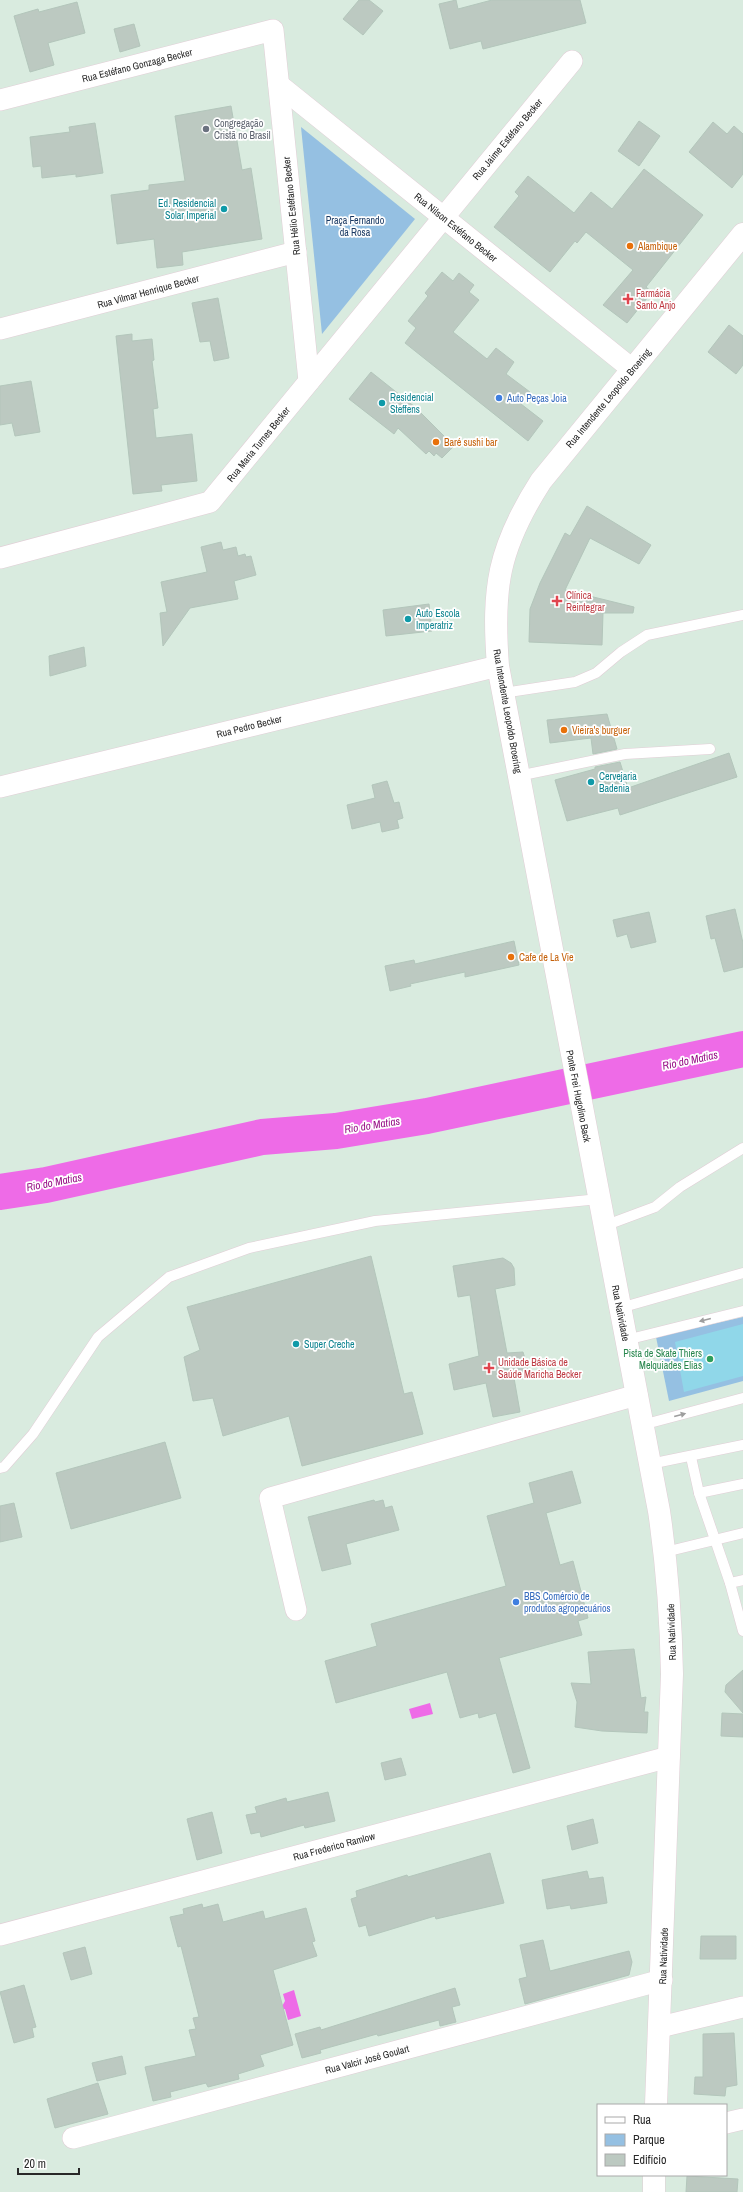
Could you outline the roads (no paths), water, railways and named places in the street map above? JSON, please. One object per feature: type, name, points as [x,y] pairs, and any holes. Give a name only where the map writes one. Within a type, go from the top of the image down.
[{"type":"main road","name":"Rua Intendente Leopoldo Broering","points":[[565,1026],[498,666],[495,612],[497,588],[502,563],[512,533],[528,501],[541,481],[743,234]]},
{"type":"main road","name":"Ponte Frei Hugolino Back","points":[[565,1026],[593,1166]]},
{"type":"main road","name":"Rua Natividade","points":[[593,1166],[650,1464],[665,1552],[671,1622],[669,1757],[662,1980],[656,2104]]},
{"type":"main road","points":[[654,2176],[654,2192]]},
{"type":"street","name":"Rua Hélio Estéfano Becker","points":[[273,30],[309,381]]},
{"type":"street","name":"Rua Estéfano Gonzaga Becker","points":[[0,100],[273,30]]},
{"type":"street","name":"Rua Jaime Estéfano Becker","points":[[443,217],[572,61]]},
{"type":"street","name":"Rua Nilson Estéfano Becker","points":[[279,85],[632,369]]},
{"type":"street","name":"Rua Maria Turnes Becker","points":[[0,558],[210,502],[443,217]]},
{"type":"street","name":"Rua Vilmar Henrique Becker","points":[[0,329],[296,252]]},
{"type":"street","name":"Rua Pedro Becker","points":[[0,787],[498,666]]},
{"type":"street","points":[[296,1610],[270,1498],[637,1395]]},
{"type":"street","name":"Rua Frederico Ramlow","points":[[0,1935],[669,1757]]},
{"type":"street","name":"Rua Valcir José Goulart","points":[[73,2138],[662,1980]]},
{"type":"street","points":[[660,2027],[743,2007]]},
{"type":"street","points":[[727,2123],[743,2119]]},
{"type":"lane","points":[[503,693],[575,682],[596,673],[621,652],[647,635],[743,615]]},
{"type":"lane","points":[[518,776],[626,754],[710,749]]},
{"type":"lane","points":[[604,1226],[656,1207],[680,1187],[743,1148]]},
{"type":"lane","points":[[0,1468],[4,1466],[33,1434],[98,1337],[169,1277],[249,1248],[375,1221],[599,1199]]},
{"type":"lane","points":[[620,1308],[743,1273]]},
{"type":"lane","points":[[626,1340],[743,1311]]},
{"type":"lane","points":[[642,1425],[743,1398]]},
{"type":"lane","points":[[650,1464],[691,1457],[743,1445]]},
{"type":"lane","points":[[691,1457],[699,1493],[730,1583],[743,1631]]},
{"type":"lane","points":[[699,1493],[743,1484]]},
{"type":"lane","points":[[665,1552],[743,1533]]},
{"type":"lane","points":[[730,1583],[743,1580]]},
{"type":"waterway","name":"Rio do Matias","points":[[0,1192],[46,1185],[262,1137],[336,1131],[427,1116],[743,1049]]},
{"type":"place","name":"Congregação Cristã no Brasil","points":[[206,129]]},
{"type":"place","name":"Ed. Residencial Solar Imperial","points":[[224,209]]},
{"type":"place","name":"Alambique","points":[[630,246]]},
{"type":"place","name":"Farmácia Santo Anjo","points":[[628,299]]},
{"type":"place","name":"Auto Peças Joia","points":[[499,398]]},
{"type":"place","name":"Residencial Steffens","points":[[382,403]]},
{"type":"place","name":"Baré sushi bar","points":[[436,442]]},
{"type":"place","name":"Clínica Reintegrar","points":[[557,601]]},
{"type":"place","name":"Auto Escola Imperatriz","points":[[408,619]]},
{"type":"place","name":"Vieira's burguer","points":[[564,730]]},
{"type":"place","name":"Cervejaria Badenia","points":[[591,782]]},
{"type":"place","name":"Cafe de La Vie","points":[[511,957]]},
{"type":"place","name":"Super Creche","points":[[296,1344]]},
{"type":"place","name":"Pista de Skate Thiers Melquiades Elias","points":[[710,1359]]},
{"type":"place","name":"Unidade Básica de Saúde Maricha Becker","points":[[489,1368]]},
{"type":"place","name":"BBS Comércio de produtos agropecuários","points":[[516,1602]]},
{"type":"park label","name":"Praça Fernando da Rosa","points":[[355,226]]}]
